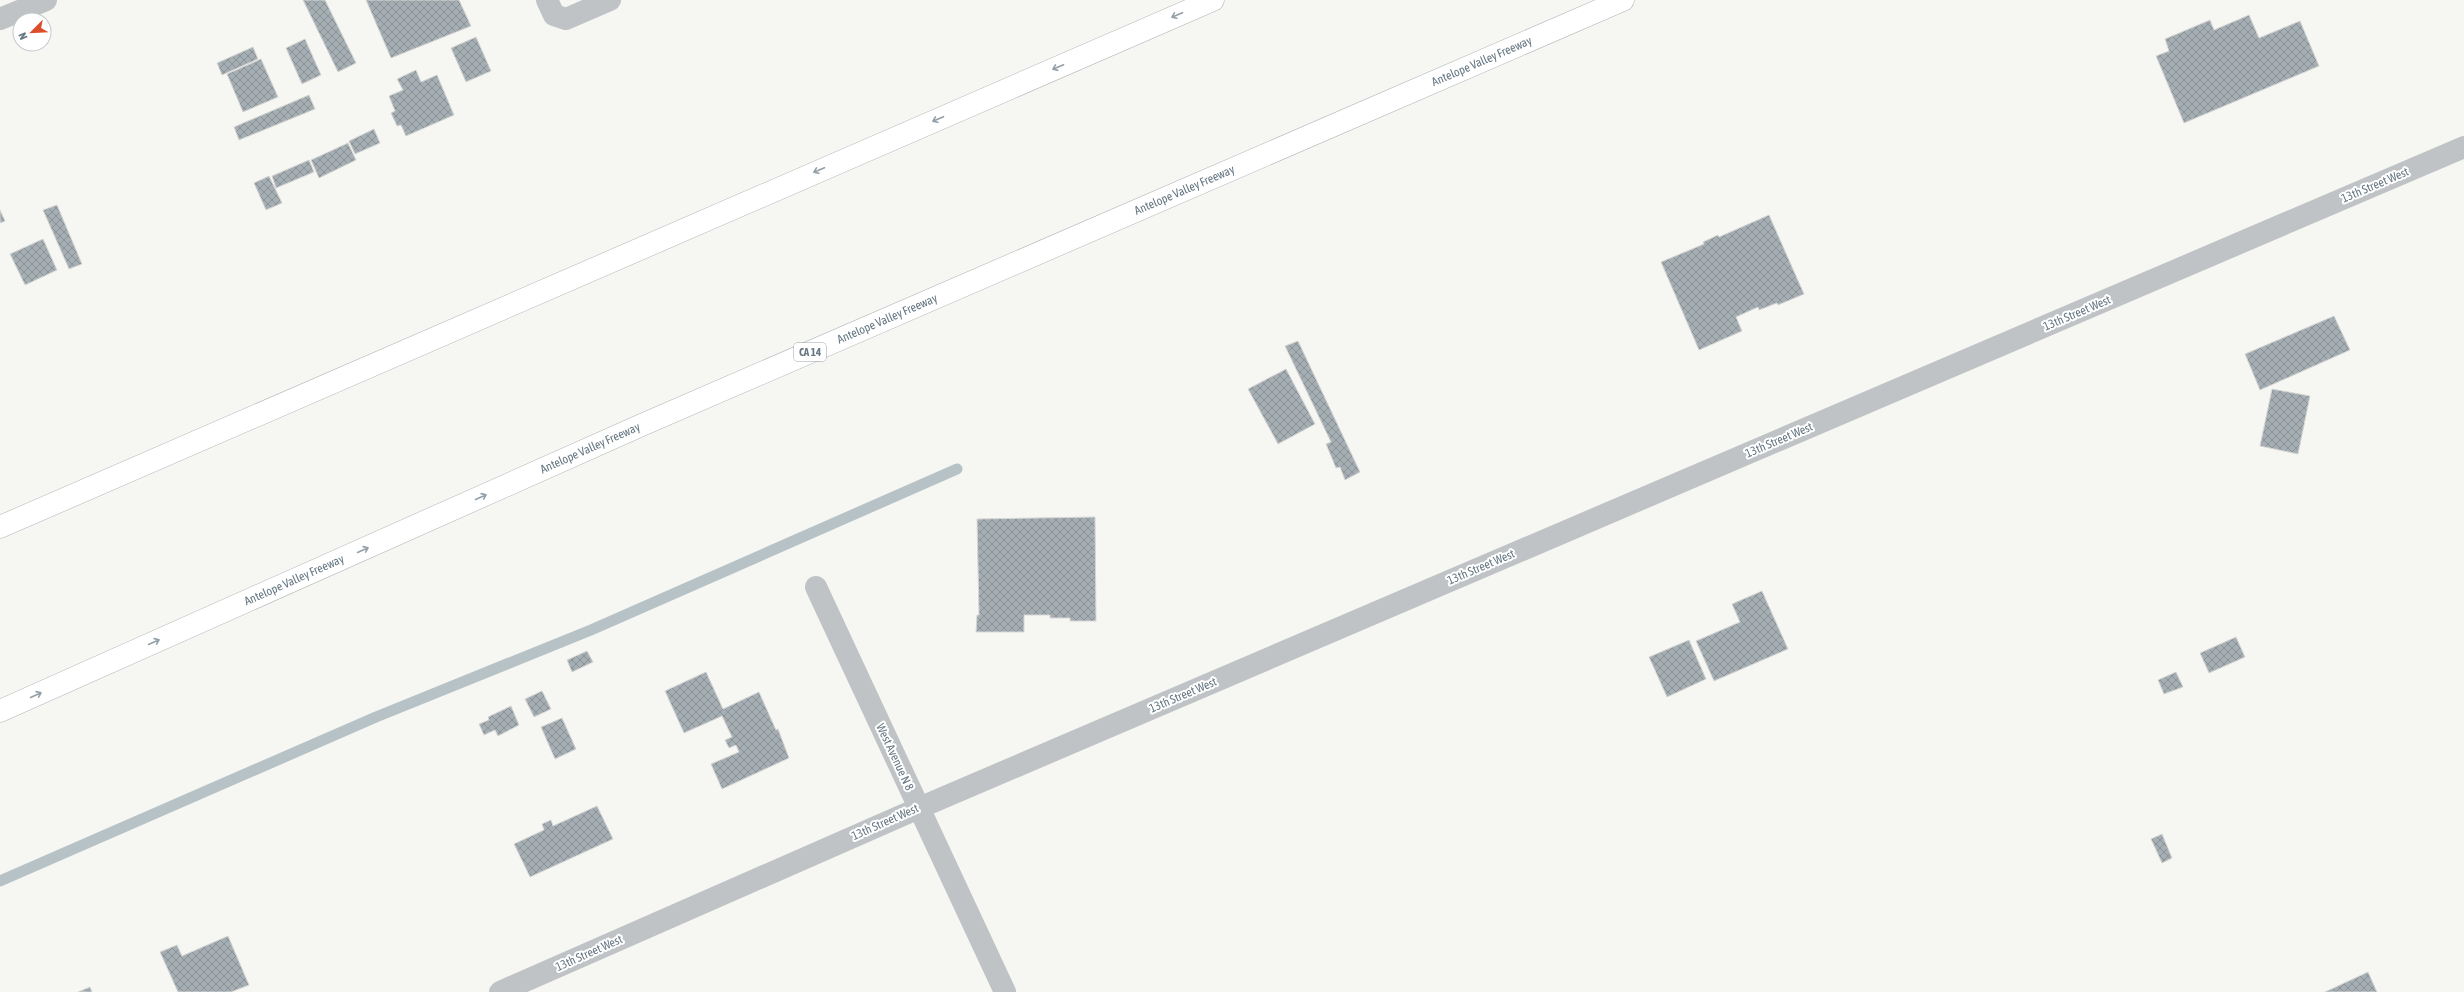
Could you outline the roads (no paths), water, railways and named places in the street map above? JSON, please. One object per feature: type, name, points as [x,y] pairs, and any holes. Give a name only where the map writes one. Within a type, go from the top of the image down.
[{"type":"highway","points":[[0,527],[1213,0]]},
{"type":"highway","name":"Antelope Valley Freeway","points":[[0,711],[659,418],[1624,0]]},
{"type":"street","points":[[0,19],[46,0]]},
{"type":"street","points":[[551,8],[566,19],[610,0]]},
{"type":"street","name":"13th Street West","points":[[500,992],[919,808],[2464,147]]},
{"type":"street","name":"West Avenue N 8","points":[[816,587],[1004,992]]},
{"type":"waterway","points":[[0,881],[376,717],[591,630],[957,469]]}]
